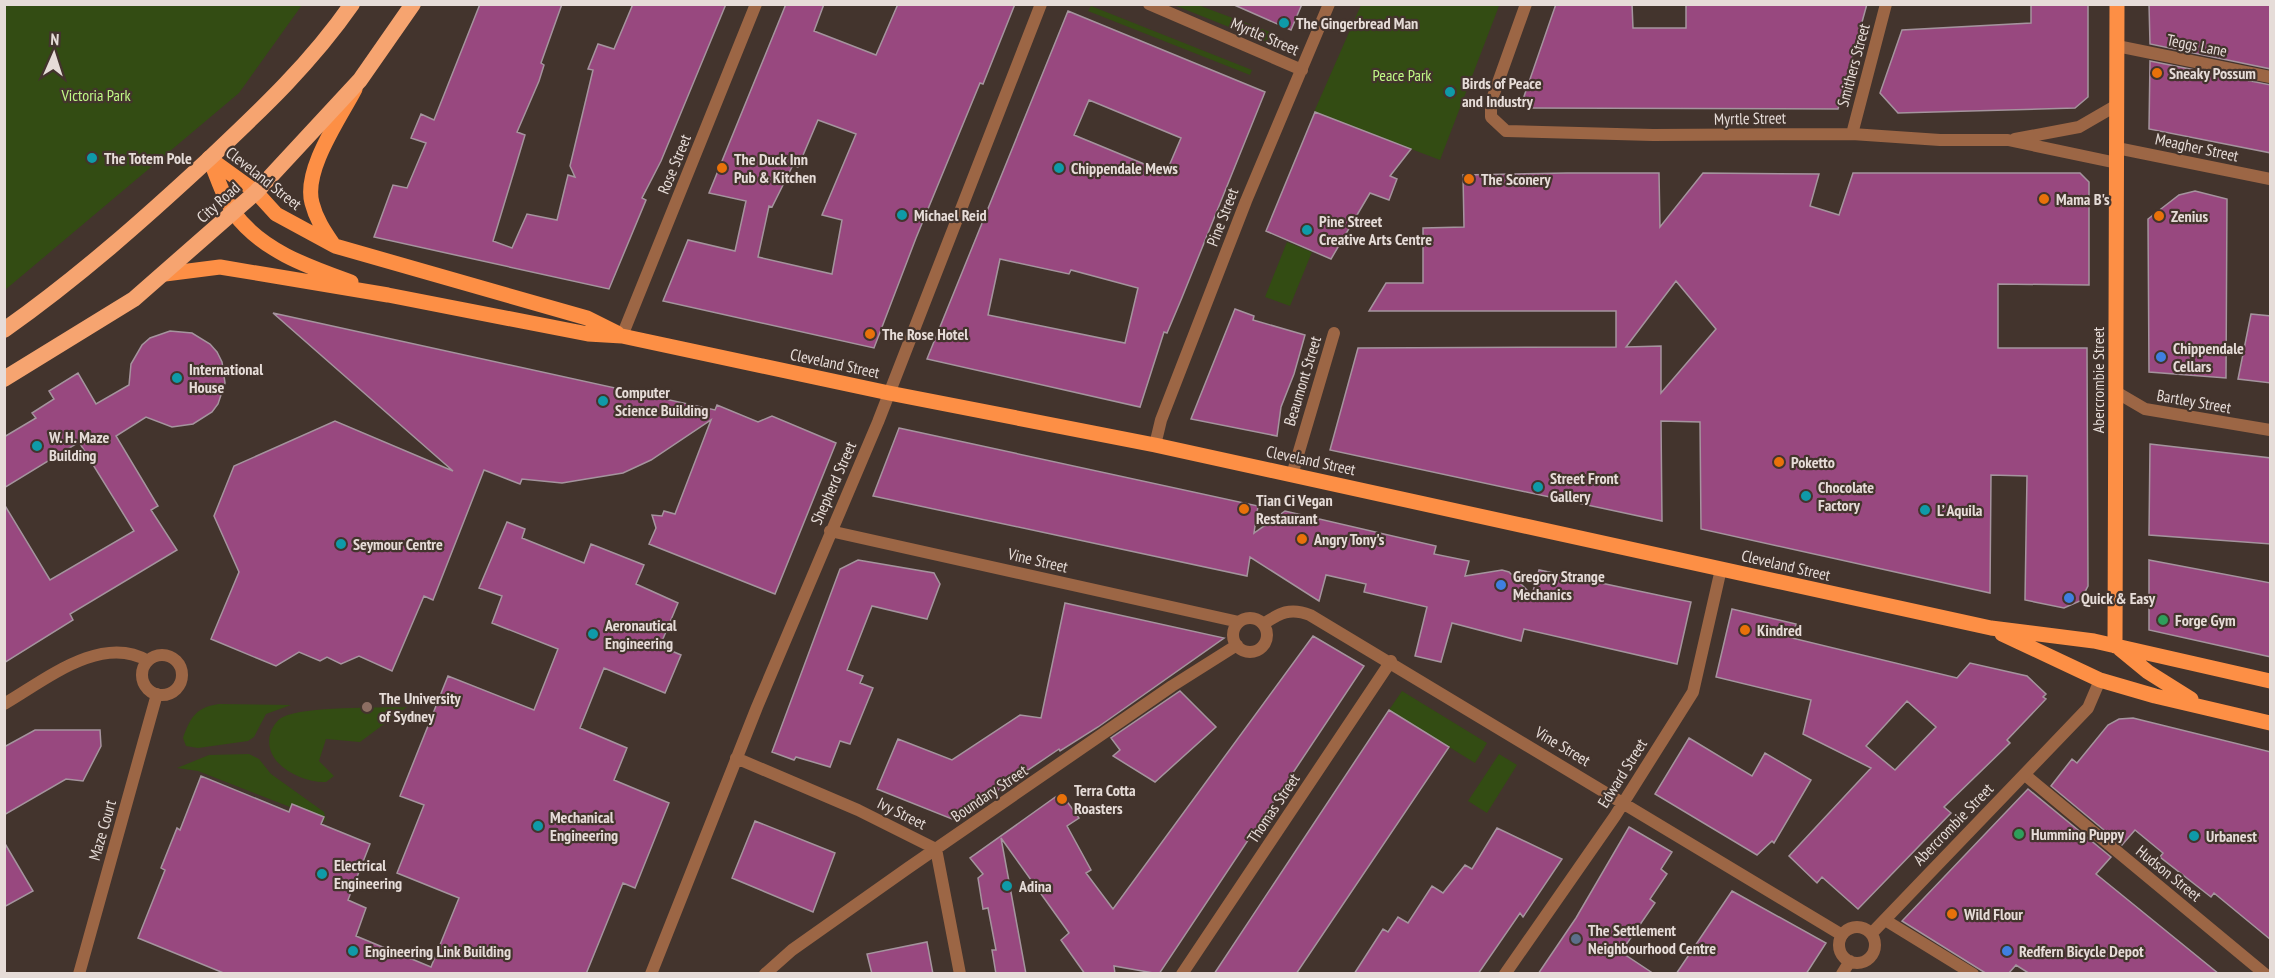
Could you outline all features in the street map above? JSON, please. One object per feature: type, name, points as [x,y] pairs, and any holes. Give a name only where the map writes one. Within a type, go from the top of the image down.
[{"type":"highway","points":[[4,330],[98,261],[260,111],[322,46],[352,4]]},
{"type":"highway","name":"City Road","points":[[4,379],[104,320],[165,274],[256,192],[360,80],[413,4]]},
{"type":"main road","name":"Abercrombie Street","points":[[2115,646],[2117,4]]},
{"type":"main road","points":[[335,246],[318,221],[311,201],[311,179],[318,159],[360,80]]},
{"type":"main road","name":"Cleveland Street","points":[[209,158],[256,192],[276,214],[335,246],[587,318],[622,336]]},
{"type":"main road","name":"Cleveland Street","points":[[209,158],[233,212],[261,241],[303,264],[388,295]]},
{"type":"main road","name":"Cleveland Street","points":[[165,274],[220,267],[388,295],[588,334],[622,336],[889,393],[1155,445],[1991,628],[2067,636],[2271,681]]},
{"type":"main road","name":"Cleveland Street","points":[[1991,628],[2100,680],[2271,723]]},
{"type":"main road","points":[[2115,646],[2148,672],[2205,708]]},
{"type":"street","name":"Rose Street","points":[[622,336],[756,4]]},
{"type":"street","name":"Shepherd Street","points":[[651,974],[736,758],[889,393],[1041,4]]},
{"type":"street","name":"Myrtle Street","points":[[1149,4],[1302,70]]},
{"type":"street","name":"Pine Street","points":[[1155,445],[1161,420],[1246,201],[1329,4]]},
{"type":"street","name":"Myrtle Street","points":[[1526,4],[1492,96],[1490,112],[1495,123],[1506,131],[1517,133],[1852,134],[1940,140],[2008,140],[2117,155]]},
{"type":"street","name":"Smithers Street","points":[[1852,134],[1886,4]]},
{"type":"street","name":"Teggs Lane","points":[[2117,46],[2271,77]]},
{"type":"street","name":"Myrtle Street","points":[[2008,140],[2079,127],[2117,105]]},
{"type":"street","name":"Meagher Street","points":[[2117,155],[2271,179]]},
{"type":"street","name":"Beaumont Street","points":[[1292,475],[1334,333]]},
{"type":"street","name":"Bartley Street","points":[[2116,392],[2145,409],[2271,430]]},
{"type":"street","name":"Vine Street","points":[[830,531],[1239,622]]},
{"type":"street","name":"Edward Street","points":[[1505,974],[1623,803],[1693,692],[1721,569]]},
{"type":"street","name":"Vine Street","points":[[1263,624],[1283,611],[1300,611],[1391,662],[1842,935]]},
{"type":"street","points":[[1250,618],[1263,624],[1267,635],[1262,646],[1247,651],[1237,645],[1233,634],[1239,622],[1250,618]]},
{"type":"street","name":"Boundary Street","points":[[765,974],[792,950],[936,849],[1172,686],[1237,645]]},
{"type":"street","points":[[4,704],[80,660],[97,654],[139,656],[148,662]]},
{"type":"street","points":[[165,656],[175,660],[182,670],[181,682],[174,692],[157,694],[147,688],[142,678],[148,662],[165,656]]},
{"type":"street","name":"Thomas Street","points":[[1182,974],[1391,662]]},
{"type":"street","name":"Abercrombie Street","points":[[1871,934],[2088,708],[2100,680]]},
{"type":"street","name":"Maze Court","points":[[79,974],[157,694]]},
{"type":"street","name":"Ivy Street","points":[[736,758],[868,815],[936,849],[960,974]]},
{"type":"street","name":"Hudson Street","points":[[2025,776],[2265,974]]},
{"type":"street","points":[[1885,920],[1973,974]]},
{"type":"street","points":[[1856,927],[1871,934],[1875,944],[1871,956],[1861,962],[1850,961],[1839,947],[1842,935],[1856,927]]},
{"type":"street","points":[[1842,974],[1850,961]]},
{"type":"green space","name":"Victoria Park","points":[[5,4],[302,5],[239,93],[5,290]]},
{"type":"green space","name":"Peace Park","points":[[1494,4],[1499,6],[1440,160],[1314,112],[1361,5]]},
{"type":"green space","points":[[1174,5],[1198,5],[1273,33],[1269,43]]},
{"type":"green space","points":[[1091,6],[1252,70],[1250,75],[1088,11]]},
{"type":"green space","points":[[1287,242],[1312,252],[1290,306],[1265,297]]},
{"type":"green space","points":[[1402,691],[1487,743],[1475,763],[1389,710]]},
{"type":"green space","points":[[219,704],[291,705],[266,714],[254,737],[248,741],[198,748],[186,746],[183,738],[195,715],[205,708]]},
{"type":"green space","points":[[407,707],[360,742],[326,739],[319,761],[334,776],[326,782],[305,779],[294,774],[277,761],[271,752],[269,742],[273,727],[281,718],[293,713],[325,709]]},
{"type":"green space","points":[[249,754],[259,759],[271,774],[324,812],[326,821],[198,771],[177,768],[209,755]]},
{"type":"green space","points":[[1499,754],[1517,765],[1487,813],[1468,801]]},
{"type":"building","points":[[480,4],[562,4],[541,63],[544,65],[539,81],[517,132],[525,135],[493,241],[512,248],[527,214],[557,220],[568,175],[575,177],[570,166],[593,70],[588,69],[598,44],[614,49],[633,4],[726,4],[661,161],[642,198],[646,200],[609,289],[374,237],[393,185],[407,188],[426,143],[411,138],[421,114],[434,120]]},
{"type":"building","points":[[786,4],[824,4],[814,31],[876,55],[898,4],[1015,4],[916,238],[874,348],[663,301],[688,240],[735,251],[746,201],[709,193]],"holes":[[[818,120],[856,134],[822,215],[842,220],[832,274],[758,257],[769,206],[772,207],[793,165],[798,167]]]},
{"type":"building","name":"The Gingerbread Man","points":[[1232,4],[1302,4],[1291,30]]},
{"type":"building","points":[[1556,4],[1632,4],[1633,28],[1686,28],[1686,4],[1867,4],[1838,109],[1520,108]]},
{"type":"building","points":[[2031,4],[2088,4],[2088,97],[2075,108],[1898,113],[1880,93],[1902,30],[2031,23]]},
{"type":"building","points":[[2149,4],[2271,4],[2271,69],[2150,44]]},
{"type":"building","points":[[1068,11],[1265,92],[1181,300],[1167,333],[1164,332],[1140,407],[927,359]],"holes":[[[1089,100],[1181,138],[1166,173],[1074,135]],[[1000,259],[1069,274],[1071,270],[1138,288],[1125,343],[988,315]]]},
{"type":"building","points":[[2150,61],[2271,85],[2271,153],[2149,129]]},
{"type":"building","points":[[1315,112],[1411,149],[1390,176],[1397,179],[1389,200],[1370,193],[1331,259],[1266,231]]},
{"type":"building","points":[[1659,173],[1660,227],[1703,173],[1819,174],[1810,206],[1839,215],[1853,173],[2080,173],[2089,182],[2089,285],[1998,284],[1998,348],[2087,348],[2088,586],[2080,601],[2064,608],[2025,600],[2027,476],[1991,475],[1990,593],[1701,529],[1700,422],[1661,421],[1662,521],[1330,450],[1358,348],[1616,347],[1616,311],[1369,311],[1386,283],[1423,283],[1423,228],[1464,227],[1463,175]],"holes":[[[1676,281],[1716,329],[1661,393],[1661,346],[1626,347]]]},
{"type":"building","points":[[2195,191],[2227,199],[2226,378],[2149,372],[2148,219],[2179,195]]},
{"type":"building","points":[[1235,309],[1254,316],[1253,320],[1305,335],[1294,374],[1281,407],[1277,436],[1191,419]]},
{"type":"building","points":[[273,313],[715,410],[717,405],[758,422],[772,416],[836,443],[775,594],[649,544],[656,528],[652,515],[662,516],[664,511],[675,514],[711,420],[651,460],[623,473],[562,483],[522,479],[520,484],[484,470],[433,600],[424,596],[392,671],[359,656],[341,664],[327,657],[320,661],[299,652],[276,666],[211,639],[239,572],[214,516],[234,466],[335,421],[453,471]]},
{"type":"building","points":[[2251,314],[2271,316],[2271,383],[2238,379]]},
{"type":"building","points":[[170,331],[192,333],[210,344],[217,352],[222,362],[225,383],[218,404],[212,412],[193,424],[172,427],[146,417],[116,436],[158,506],[151,510],[177,550],[70,614],[73,620],[4,663],[4,504],[50,580],[134,531],[79,442],[4,488],[4,437],[36,418],[32,413],[54,399],[49,391],[78,373],[96,404],[129,385],[131,364],[142,345],[150,338]]},
{"type":"building","points":[[899,428],[1258,506],[1254,533],[1285,511],[1436,546],[1434,554],[1469,561],[1465,576],[1502,570],[1509,572],[1532,595],[1539,570],[1691,602],[1677,664],[1524,629],[1521,641],[1452,623],[1441,662],[1415,656],[1427,607],[1364,592],[1366,584],[1326,575],[1319,601],[1250,557],[1247,576],[873,496]]},
{"type":"building","points":[[2150,444],[2271,458],[2271,544],[2149,535]]},
{"type":"building","points":[[507,522],[525,529],[522,538],[584,563],[591,544],[644,565],[636,584],[678,603],[660,646],[681,655],[665,693],[604,668],[580,728],[627,748],[614,780],[669,803],[635,888],[623,883],[586,974],[226,974],[138,938],[165,870],[161,868],[177,828],[180,830],[201,776],[289,812],[292,804],[324,817],[321,824],[370,844],[348,900],[366,908],[356,936],[431,967],[459,898],[397,873],[424,805],[400,796],[448,676],[534,710],[558,649],[492,623],[502,596],[479,588]]},
{"type":"building","points":[[858,560],[934,573],[940,584],[927,619],[872,606],[847,670],[863,676],[860,683],[873,688],[850,744],[840,741],[830,767],[796,757],[794,760],[772,752],[840,569]]},
{"type":"building","points":[[2149,560],[2271,583],[2271,657],[2149,630]]},
{"type":"building","points":[[1065,603],[1224,638],[1098,727],[1060,751],[1059,749],[957,821],[877,789],[898,739],[952,760],[1020,715],[1041,718]]},
{"type":"building","points":[[1732,609],[1796,624],[1792,638],[1957,678],[1970,663],[2027,676],[2046,694],[2043,697],[2046,699],[2007,740],[2010,743],[1944,807],[1951,813],[1858,909],[1822,877],[1817,883],[1789,856],[1871,768],[1803,734],[1811,700],[1716,677]],"holes":[[[1907,701],[1936,727],[1895,770],[1866,746]]]},
{"type":"building","points":[[1313,636],[1364,666],[1159,974],[1114,966],[1115,974],[1085,974],[1061,940],[1069,933],[1001,838],[1026,974],[996,974],[992,950],[996,950],[988,908],[983,909],[978,878],[983,874],[970,858],[1061,793],[1079,818],[1067,826],[1091,870],[1086,873],[1113,909]]},
{"type":"building","points":[[1180,691],[1216,727],[1155,782],[1113,756],[1120,750],[1111,738]]},
{"type":"building","points":[[1389,710],[1449,747],[1296,974],[1214,974]]},
{"type":"building","name":"Urbanest","points":[[2133,718],[2271,752],[2271,940],[2214,893],[2211,897],[2160,857],[2163,853],[2135,830],[2122,845],[2051,786],[2072,759],[2077,763],[2108,725],[2119,719]]},
{"type":"building","points":[[35,730],[100,730],[101,746],[83,781],[66,779],[4,815],[4,747]]},
{"type":"building","points":[[1689,738],[1752,776],[1765,753],[1811,780],[1774,843],[1772,841],[1757,855],[1655,794]]},
{"type":"building","points":[[2028,789],[2111,857],[2096,874],[2219,974],[2030,974],[2016,965],[2008,974],[1987,974],[1902,921]]},
{"type":"building","points":[[755,821],[835,853],[813,912],[732,878]]},
{"type":"building","points":[[1629,827],[1672,852],[1661,869],[1667,874],[1650,899],[1655,903],[1621,952],[1654,974],[1538,974],[1576,918]]},
{"type":"building","points":[[1497,828],[1562,859],[1523,917],[1520,913],[1478,974],[1354,974],[1383,929],[1388,932],[1398,917],[1408,923],[1432,886],[1443,893],[1465,865],[1472,869]]},
{"type":"building","points":[[4,842],[33,891],[4,907]]},
{"type":"building","points":[[1732,891],[1826,943],[1806,974],[1676,974]]},
{"type":"building","points":[[927,942],[933,974],[872,974],[867,954]]},
{"type":"place","name":"The Gingerbread Man","points":[[1284,23]]},
{"type":"place","name":"Sneaky Possum","points":[[2157,73]]},
{"type":"place","name":"Birds of Peace and Industry","points":[[1450,92]]},
{"type":"place","name":"The Totem Pole","points":[[92,158]]},
{"type":"place","name":"The Duck Inn Pub & Kitchen","points":[[722,168]]},
{"type":"place","name":"Chippendale Mews","points":[[1059,168]]},
{"type":"place","name":"The Sconery","points":[[1469,179]]},
{"type":"place","name":"Mama B's","points":[[2044,199]]},
{"type":"place","name":"Michael Reid","points":[[902,215]]},
{"type":"place","name":"Zenius","points":[[2159,216]]},
{"type":"place","name":"Pine Street Creative Arts Centre","points":[[1307,230]]},
{"type":"place","name":"The Rose Hotel","points":[[870,334]]},
{"type":"place","name":"Chippendale Cellars","points":[[2161,357]]},
{"type":"place","name":"International House","points":[[177,378]]},
{"type":"place","name":"Computer Science Building","points":[[603,401]]},
{"type":"place","name":"W. H. Maze Building","points":[[37,446]]},
{"type":"place","name":"Poketto","points":[[1779,462]]},
{"type":"place","name":"Street Front Gallery","points":[[1538,487]]},
{"type":"place","name":"Chocolate Factory","points":[[1806,496]]},
{"type":"place","name":"Tian Ci Vegan Restaurant","points":[[1244,509]]},
{"type":"place","name":"L’ Aquila","points":[[1925,510]]},
{"type":"place","name":"Angry Tony's","points":[[1302,539]]},
{"type":"place","name":"Seymour Centre","points":[[341,544]]},
{"type":"place","name":"Gregory Strange Mechanics","points":[[1501,585]]},
{"type":"place","name":"Quick & Easy","points":[[2069,598]]},
{"type":"place","name":"Forge Gym","points":[[2163,620]]},
{"type":"place","name":"Kindred","points":[[1745,630]]},
{"type":"place","name":"Aeronautical Engineering","points":[[593,634]]},
{"type":"place","name":"The University of Sydney","points":[[367,707]]},
{"type":"place","name":"Terra Cotta Roasters","points":[[1062,799]]},
{"type":"place","name":"Mechanical Engineering","points":[[538,826]]},
{"type":"place","name":"Humming Puppy","points":[[2019,834]]},
{"type":"place","name":"Urbanest","points":[[2194,836]]},
{"type":"place","name":"Electrical Engineering","points":[[322,874]]},
{"type":"place","name":"Adina","points":[[1007,886]]},
{"type":"place","name":"Wild Flour","points":[[1952,914]]},
{"type":"place","name":"The Settlement Neighbourhood Centre","points":[[1576,939]]},
{"type":"place","name":"Engineering Link Building","points":[[353,951]]},
{"type":"place","name":"Redfern Bicycle Depot","points":[[2007,951]]}]
